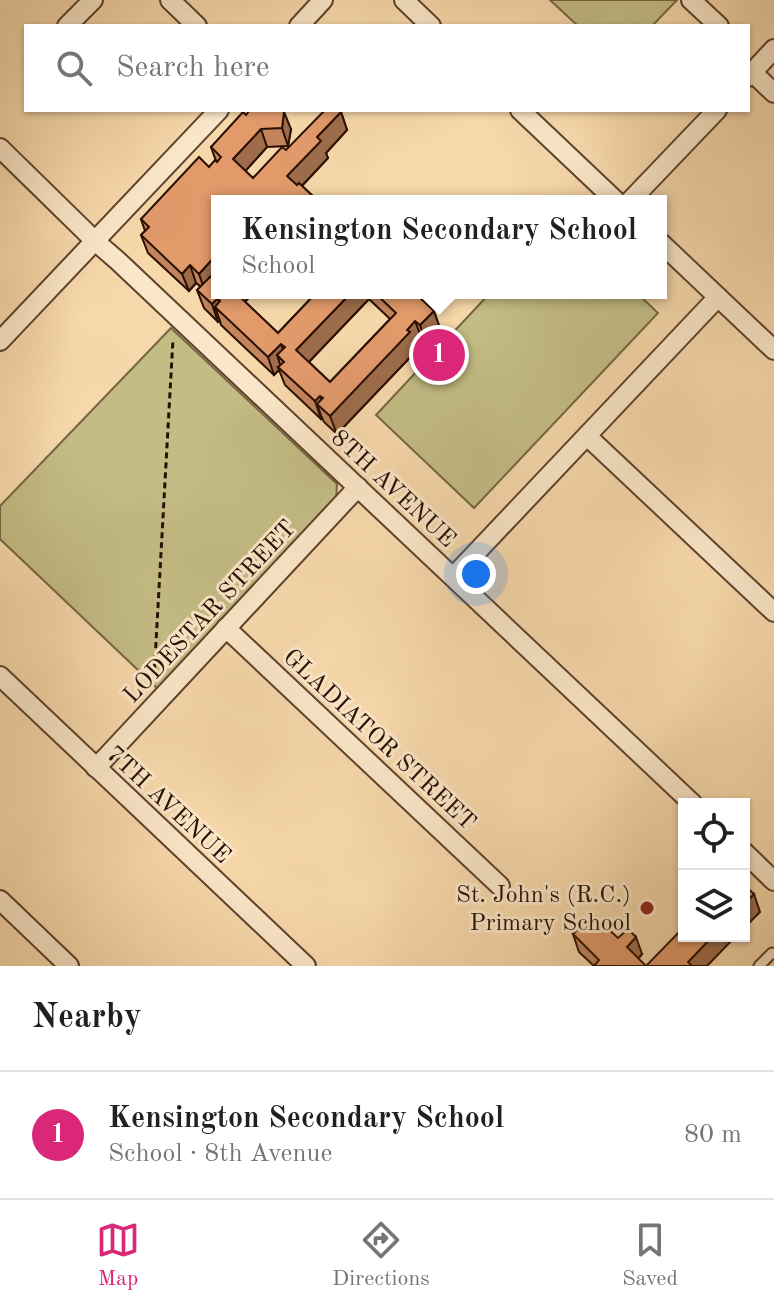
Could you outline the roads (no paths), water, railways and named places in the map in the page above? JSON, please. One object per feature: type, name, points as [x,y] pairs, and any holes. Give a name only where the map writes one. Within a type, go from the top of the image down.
[{"type":"street","points":[[69,24],[93,0]]},
{"type":"street","points":[[170,0],[195,24]]},
{"type":"street","points":[[301,24],[323,0]]},
{"type":"street","points":[[404,0],[429,24]]},
{"type":"street","points":[[691,0],[717,24]]},
{"type":"street","points":[[774,49],[752,66],[774,93]]},
{"type":"street","points":[[0,341],[217,112]]},
{"type":"street","points":[[522,112],[610,195]]},
{"type":"street","points":[[636,195],[715,112]]},
{"type":"street","name":"8TH AVENUE","points":[[0,148],[687,798]]},
{"type":"street","points":[[667,249],[774,350]]},
{"type":"street","points":[[453,577],[718,297]]},
{"type":"street","points":[[587,436],[774,612]]},
{"type":"street","name":"LODESTAR STREET","points":[[96,768],[358,487]]},
{"type":"street","name":"GLADIATOR STREET","points":[[226,628],[500,886]]},
{"type":"street","name":"7TH AVENUE","points":[[0,676],[306,966]]},
{"type":"street","points":[[750,858],[774,881]]},
{"type":"street","points":[[0,900],[69,966]]},
{"type":"lane","points":[[759,966],[772,953]]},
{"type":"place","name":"Kensington Secondary School","points":[[439,355]]},
{"type":"place","name":"St. John's (R.C.) Primary School","points":[[647,908]]}]
